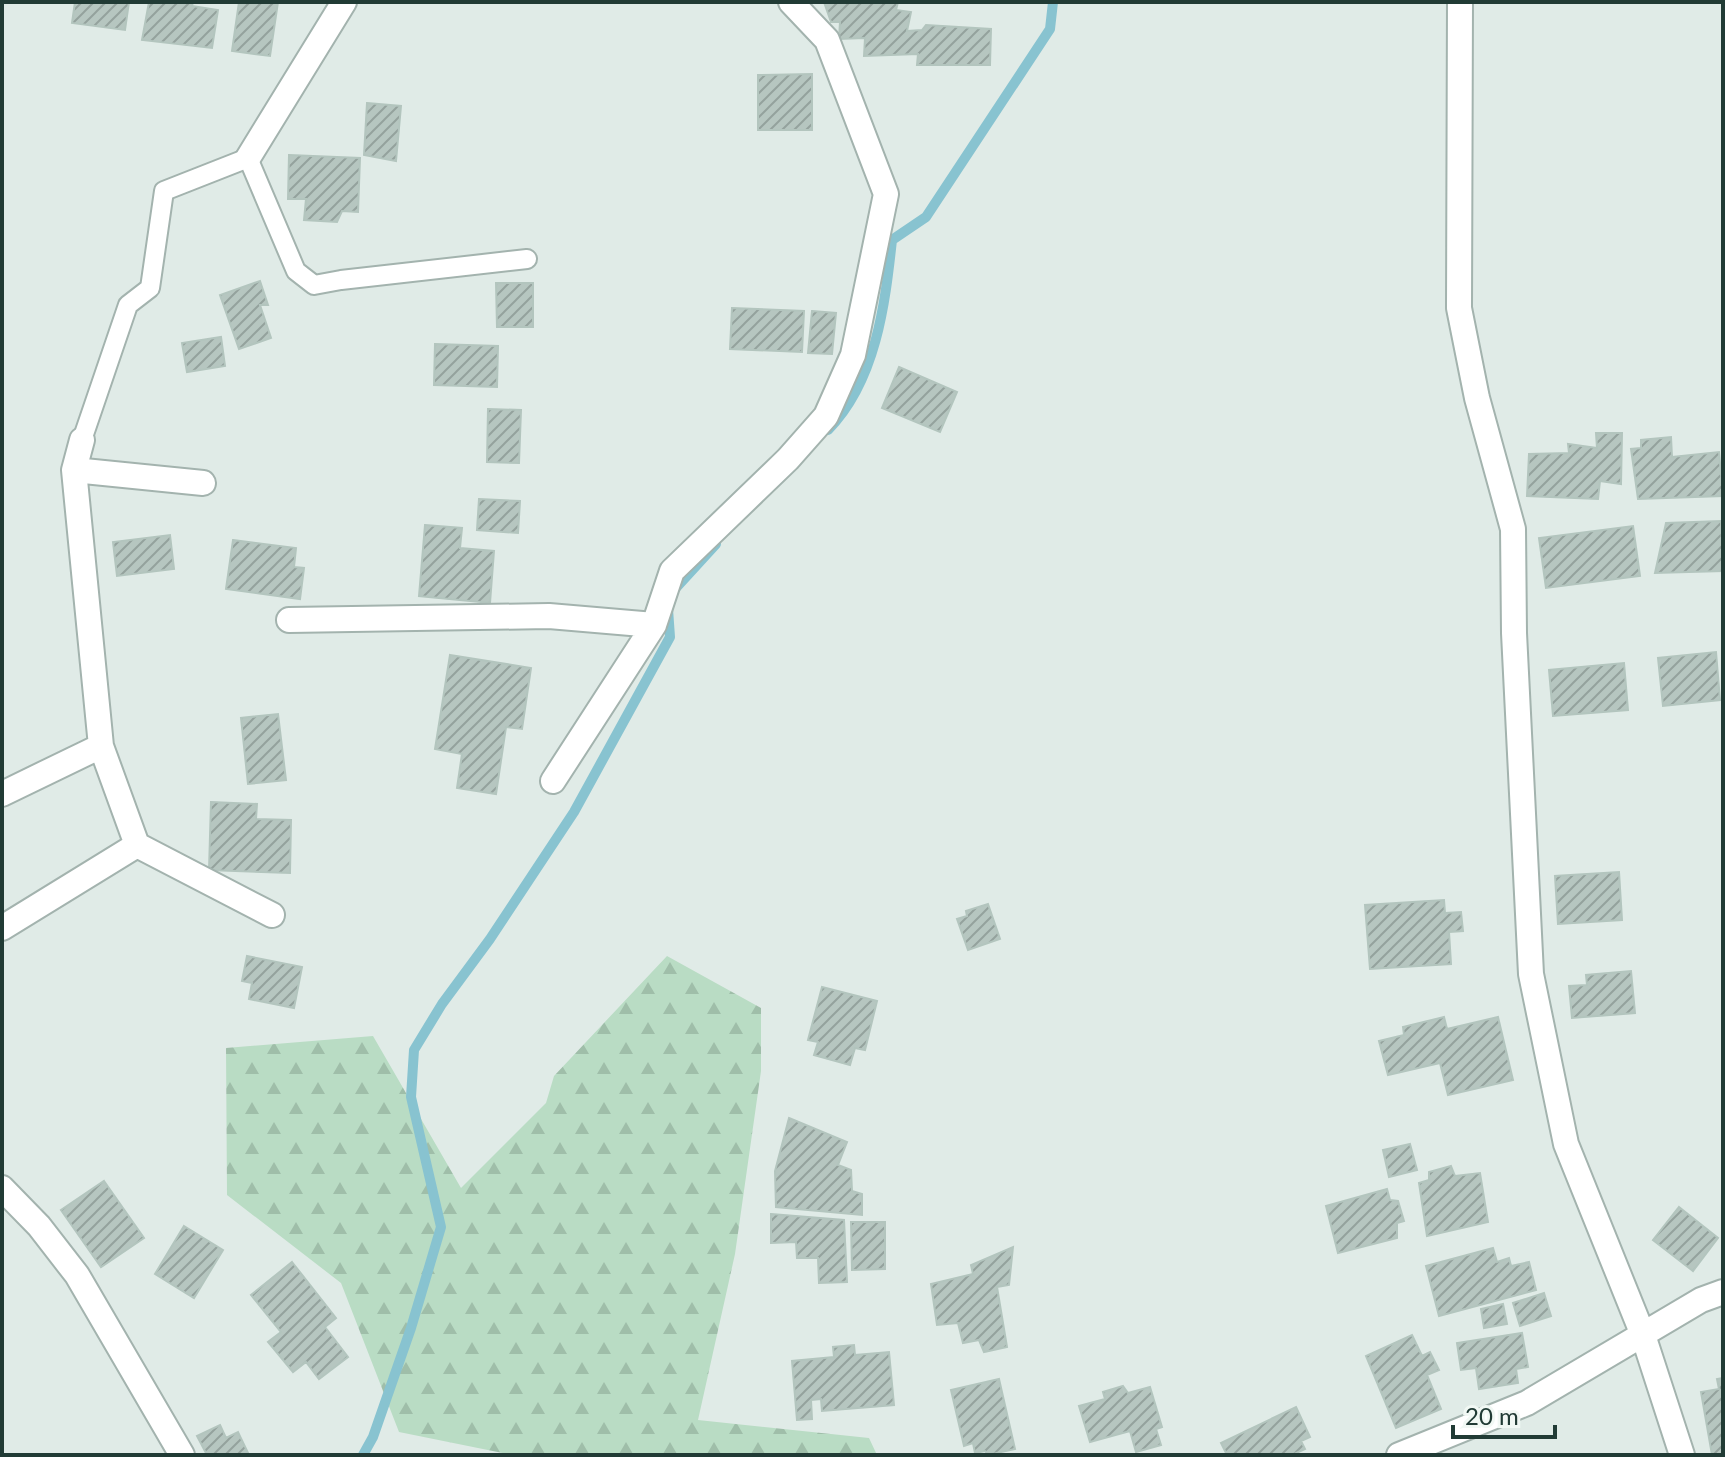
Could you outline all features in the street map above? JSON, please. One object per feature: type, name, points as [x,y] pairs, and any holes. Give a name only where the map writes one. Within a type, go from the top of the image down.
[{"type":"street","points":[[248,158],[344,2]]},
{"type":"street","points":[[553,781],[654,625],[672,571],[788,459],[826,416],[853,355],[886,194],[827,40],[791,2]]},
{"type":"street","points":[[1460,2],[1459,308],[1477,398],[1513,529],[1514,633],[1531,974],[1566,1144],[1643,1335],[1682,1455]]},
{"type":"street","points":[[82,440],[74,470],[101,746],[137,845],[272,915]]},
{"type":"street","points":[[74,470],[203,483]]},
{"type":"street","points":[[289,620],[549,616],[654,625]]},
{"type":"street","points":[[2,794],[101,746]]},
{"type":"street","points":[[2,928],[137,845]]},
{"type":"street","points":[[2,1188],[39,1226],[77,1275],[182,1455]]},
{"type":"street","points":[[1399,1455],[1527,1403],[1701,1300],[1723,1292]]},
{"type":"lane","points":[[82,440],[128,305],[150,288],[164,191],[248,158],[296,271],[314,285],[527,259]]},
{"type":"green space","points":[[667,956],[761,1008],[761,1071],[735,1254],[698,1420],[869,1438],[877,1455],[513,1455],[399,1432],[341,1283],[227,1195],[226,1048],[373,1036],[461,1188],[546,1103],[554,1076]]},
{"type":"building","points":[[75,2],[129,2],[125,30],[72,23]]},
{"type":"building","points":[[149,2],[193,2],[192,6],[218,10],[212,48],[142,40]]},
{"type":"building","points":[[239,2],[278,2],[270,56],[232,51]]},
{"type":"building","points":[[824,2],[898,2],[896,10],[911,12],[907,31],[922,30],[926,25],[991,29],[990,65],[917,65],[918,54],[864,56],[865,38],[839,39],[840,22],[831,22]]},
{"type":"building","points":[[812,74],[812,130],[758,130],[758,75]]},
{"type":"building","points":[[367,103],[401,106],[396,161],[364,155]]},
{"type":"building","points":[[289,155],[360,158],[358,212],[342,211],[337,222],[304,220],[306,199],[288,199]]},
{"type":"building","points":[[260,281],[268,305],[260,305],[271,338],[239,349],[220,295]]},
{"type":"building","points":[[496,283],[533,283],[533,327],[497,327]]},
{"type":"building","points":[[732,308],[804,311],[802,352],[730,349]]},
{"type":"building","points":[[812,311],[836,313],[832,354],[808,353]]},
{"type":"building","points":[[221,337],[225,366],[187,372],[182,343]]},
{"type":"building","points":[[435,344],[498,346],[497,387],[434,385]]},
{"type":"building","points":[[899,367],[957,392],[940,432],[882,408]]},
{"type":"building","points":[[488,409],[521,410],[519,463],[487,462]]},
{"type":"building","points":[[1596,433],[1622,433],[1621,484],[1600,481],[1598,499],[1527,496],[1529,454],[1569,453],[1568,444],[1597,448]]},
{"type":"building","points":[[1671,437],[1672,457],[1719,452],[1723,496],[1638,499],[1631,449],[1641,448],[1641,440]]},
{"type":"building","points":[[479,499],[520,501],[518,533],[477,530]]},
{"type":"building","points":[[1721,521],[1723,571],[1655,573],[1666,523]]},
{"type":"building","points":[[425,525],[462,528],[460,548],[494,551],[490,603],[419,596]]},
{"type":"building","points":[[1633,526],[1640,576],[1546,588],[1539,538]]},
{"type":"building","points":[[170,535],[174,569],[117,576],[113,542]]},
{"type":"building","points":[[233,540],[296,548],[294,567],[304,568],[300,599],[226,589]]},
{"type":"building","points":[[1716,652],[1720,700],[1663,706],[1658,658]]},
{"type":"building","points":[[450,655],[531,668],[522,729],[506,727],[496,794],[457,788],[462,754],[435,749]]},
{"type":"building","points":[[1624,663],[1628,710],[1553,716],[1549,670]]},
{"type":"building","points":[[278,714],[286,780],[248,784],[241,718]]},
{"type":"building","points":[[211,802],[257,804],[256,819],[291,820],[290,873],[209,870]]},
{"type":"building","points":[[1619,872],[1622,920],[1558,924],[1555,876]]},
{"type":"building","points":[[1444,900],[1445,913],[1461,912],[1463,931],[1449,932],[1451,964],[1370,969],[1365,905]]},
{"type":"building","points":[[988,904],[1000,939],[968,950],[957,919],[967,916],[966,911]]},
{"type":"building","points":[[247,956],[302,967],[294,1008],[249,999],[252,983],[242,981]]},
{"type":"building","points":[[1631,971],[1635,1013],[1572,1018],[1569,986],[1587,985],[1586,975]]},
{"type":"building","points":[[822,987],[877,1001],[865,1050],[855,1048],[850,1065],[814,1055],[818,1042],[808,1040]]},
{"type":"building","points":[[1444,1017],[1447,1029],[1498,1017],[1513,1080],[1448,1095],[1440,1063],[1388,1075],[1379,1041],[1404,1035],[1403,1027]]},
{"type":"building","points":[[789,1118],[847,1142],[838,1165],[851,1170],[852,1191],[862,1194],[862,1215],[776,1207],[775,1171]]},
{"type":"building","points":[[1410,1144],[1417,1170],[1389,1177],[1383,1150]]},
{"type":"building","points":[[1451,1166],[1455,1176],[1480,1173],[1488,1222],[1427,1236],[1419,1183],[1429,1180],[1429,1172]]},
{"type":"building","points":[[104,1181],[144,1238],[101,1267],[61,1210]]},
{"type":"building","points":[[1387,1189],[1390,1200],[1398,1201],[1404,1221],[1397,1223],[1397,1238],[1338,1253],[1326,1206]]},
{"type":"building","points":[[1679,1207],[1718,1238],[1693,1271],[1653,1240]]},
{"type":"building","points":[[771,1214],[844,1220],[847,1282],[819,1283],[818,1258],[797,1258],[796,1242],[771,1243]]},
{"type":"building","points":[[851,1222],[885,1222],[885,1269],[852,1270]]},
{"type":"building","points":[[184,1226],[223,1250],[194,1298],[155,1274]]},
{"type":"building","points":[[1013,1247],[1009,1285],[997,1287],[1007,1347],[984,1352],[979,1340],[963,1343],[958,1323],[937,1325],[931,1284],[973,1274],[971,1265]]},
{"type":"building","points":[[1493,1248],[1497,1262],[1509,1258],[1511,1266],[1529,1262],[1536,1290],[1439,1316],[1426,1266]]},
{"type":"building","points":[[292,1262],[336,1318],[325,1327],[348,1357],[319,1379],[306,1362],[293,1372],[268,1342],[281,1332],[251,1295]]},
{"type":"building","points":[[1544,1293],[1551,1316],[1520,1326],[1513,1303]]},
{"type":"building","points":[[1503,1304],[1507,1324],[1484,1328],[1481,1309]]},
{"type":"building","points":[[1522,1333],[1528,1367],[1516,1369],[1518,1383],[1479,1389],[1476,1368],[1461,1370],[1457,1343]]},
{"type":"building","points":[[1412,1335],[1422,1356],[1430,1352],[1439,1370],[1427,1375],[1441,1409],[1396,1428],[1366,1356]]},
{"type":"building","points":[[854,1345],[855,1355],[889,1352],[894,1405],[822,1411],[821,1399],[811,1400],[812,1419],[797,1420],[792,1361],[834,1357],[833,1347]]},
{"type":"building","points":[[1723,1378],[1723,1454],[1712,1455],[1701,1392],[1719,1389],[1717,1379]]},
{"type":"building","points":[[999,1379],[1015,1449],[988,1455],[985,1451],[975,1453],[973,1443],[964,1446],[951,1390]]},
{"type":"building","points":[[1123,1386],[1128,1393],[1150,1387],[1162,1427],[1156,1429],[1161,1445],[1136,1452],[1130,1431],[1090,1442],[1079,1406],[1105,1399],[1103,1392]]},
{"type":"building","points":[[1296,1407],[1310,1437],[1301,1441],[1305,1449],[1292,1455],[1227,1455],[1221,1443]]},
{"type":"building","points":[[220,1425],[226,1438],[238,1432],[249,1455],[207,1455],[197,1436]]},
{"type":"waterway","points":[[828,430],[857,389],[867,365],[881,316],[892,240],[926,217],[1050,29],[1053,2]]},
{"type":"waterway","points":[[673,591],[716,544]]},
{"type":"waterway","points":[[363,1455],[373,1437],[411,1328],[441,1227],[411,1097],[414,1050],[442,1004],[490,939],[574,812],[670,637],[668,609]]}]
